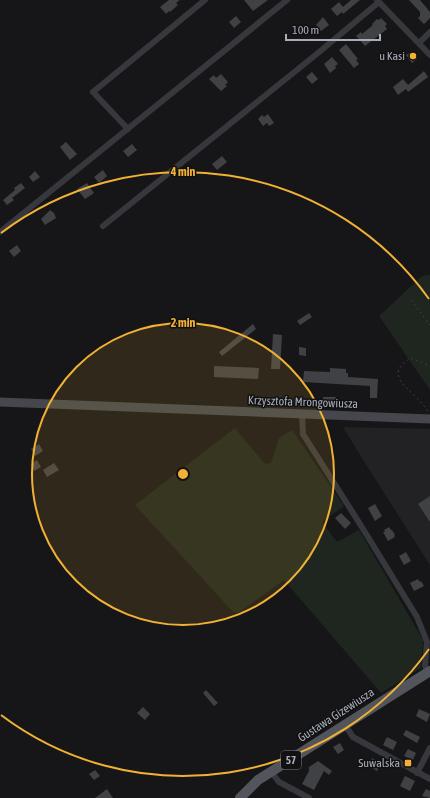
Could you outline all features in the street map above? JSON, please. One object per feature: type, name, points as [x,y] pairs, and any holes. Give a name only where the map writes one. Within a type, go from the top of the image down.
[{"type":"main road","name":"Krzysztofa Mrongowiusza","points":[[0,402],[430,419]]},
{"type":"main road","name":"Gustawa Gizewiusza","points":[[240,798],[258,780],[429,671]]},
{"type":"street","points":[[128,129],[93,92],[205,0]]},
{"type":"street","points":[[0,232],[287,0]]},
{"type":"street","points":[[103,226],[312,58],[378,1],[430,55]]},
{"type":"street","points":[[419,43],[430,32]]},
{"type":"street","points":[[302,414],[302,434],[360,524],[417,618],[427,642],[425,666],[429,671]]},
{"type":"street","points":[[345,725],[353,737],[430,779]]},
{"type":"street","points":[[417,773],[430,748]]},
{"type":"street","points":[[271,772],[279,782],[309,798]]},
{"type":"path","points":[[410,300],[430,325]]},
{"type":"path","points":[[429,364],[411,358],[402,363],[399,369],[399,379],[430,414]]},
{"type":"shaded area","points":[[430,275],[430,390],[379,316],[422,276]]},
{"type":"shaded area","points":[[343,427],[430,429],[430,565],[365,463]]},
{"type":"shaded area","points":[[235,428],[265,464],[271,463],[279,438],[292,430],[344,506],[322,522],[337,542],[359,530],[423,640],[421,668],[381,693],[284,580],[238,613],[233,612],[135,505]]},
{"type":"building","points":[[169,0],[180,0],[176,3],[178,5],[166,14],[160,7]]},
{"type":"building","points":[[244,0],[268,0],[253,11]]},
{"type":"building","points":[[351,0],[360,0],[343,14],[342,12],[337,16],[331,9],[339,2],[343,7]]},
{"type":"building","points":[[409,0],[420,0],[430,12],[430,18],[424,24],[418,18],[420,16],[420,12]]},
{"type":"building","points":[[236,16],[241,22],[234,28],[229,22]]},
{"type":"building","points":[[323,17],[329,25],[321,31],[316,25]]},
{"type":"building","points":[[381,18],[387,24],[385,26],[387,29],[365,46],[356,36],[361,32],[362,34],[373,25],[372,24],[377,19],[379,20]]},
{"type":"building","points":[[346,44],[358,59],[356,60],[359,64],[354,68],[339,50]]},
{"type":"building","points":[[411,52],[417,59],[412,63],[406,55]]},
{"type":"building","points":[[332,57],[338,64],[330,73],[324,64]]},
{"type":"building","points":[[424,71],[428,77],[408,92],[406,89],[398,95],[393,87],[403,79],[408,85]]},
{"type":"building","points":[[312,72],[318,79],[312,84],[306,77]]},
{"type":"building","points":[[221,74],[228,82],[225,85],[227,86],[221,91],[209,79],[214,75],[216,78]]},
{"type":"building","points":[[268,114],[274,123],[269,126],[267,123],[263,126],[258,119],[262,115],[264,117]]},
{"type":"building","points":[[66,142],[77,154],[70,160],[60,147]]},
{"type":"building","points":[[132,144],[137,150],[128,157],[123,151]]},
{"type":"building","points":[[222,156],[227,162],[217,170],[212,164]]},
{"type":"building","points":[[103,170],[107,176],[99,183],[94,177]]},
{"type":"building","points":[[35,171],[40,177],[33,182],[29,177]]},
{"type":"building","points":[[21,183],[25,188],[12,198],[14,200],[7,205],[3,200]]},
{"type":"building","points":[[87,183],[94,193],[85,199],[77,189]]},
{"type":"building","points":[[50,210],[54,213],[56,218],[45,225],[41,219]]},
{"type":"building","points":[[17,245],[21,251],[14,257],[9,251]]},
{"type":"building","points":[[309,313],[312,317],[300,325],[297,321]]},
{"type":"building","points":[[253,324],[256,329],[222,356],[219,352]]},
{"type":"building","points":[[273,334],[282,335],[280,369],[271,369]]},
{"type":"building","points":[[299,347],[306,348],[306,356],[299,355]]},
{"type":"building","points":[[214,366],[259,368],[258,379],[214,377]]},
{"type":"building","points":[[330,368],[346,369],[348,377],[378,379],[377,398],[370,398],[370,386],[303,382],[304,371],[330,372]]},
{"type":"building","points":[[323,397],[336,397],[336,408],[331,408],[331,406],[323,406]]},
{"type":"building","points":[[39,444],[43,451],[35,456],[31,449]]},
{"type":"building","points":[[37,460],[41,467],[34,471],[31,464]]},
{"type":"building","points":[[54,463],[59,470],[47,477],[43,470]]},
{"type":"building","points":[[430,496],[430,522],[418,504]]},
{"type":"building","points":[[375,504],[382,516],[375,521],[368,508]]},
{"type":"building","points":[[341,513],[351,523],[345,529],[335,518]]},
{"type":"building","points":[[389,527],[395,537],[388,541],[383,532],[385,532],[384,530]]},
{"type":"building","points":[[406,552],[411,561],[404,565],[399,556]]},
{"type":"building","points":[[418,579],[424,586],[414,591],[410,583]]},
{"type":"building","points":[[206,690],[218,703],[214,706],[203,693]]},
{"type":"building","points":[[143,707],[150,714],[145,720],[137,713]]},
{"type":"building","points":[[419,709],[430,714],[427,722],[416,716]]},
{"type":"building","points":[[406,730],[420,737],[417,743],[403,735]]},
{"type":"building","points":[[387,737],[397,742],[393,750],[383,745]]},
{"type":"building","points":[[340,743],[344,750],[338,754],[333,747]]},
{"type":"building","points":[[408,749],[416,753],[413,760],[404,756]]},
{"type":"building","points":[[372,758],[381,763],[377,771],[368,766]]},
{"type":"building","points":[[318,761],[332,771],[329,775],[324,771],[314,790],[302,784],[309,771],[309,767]]},
{"type":"building","points":[[95,770],[100,776],[94,780],[89,774]]},
{"type":"building","points":[[405,776],[415,781],[410,791],[400,786]]},
{"type":"building","points":[[107,789],[113,798],[95,798]]},
{"type":"building","points":[[426,789],[430,791],[430,798],[422,796]]},
{"type":"place","name":"u Kasi","points":[[413,56]]},
{"type":"place","name":"Suwalska","points":[[408,763]]}]
